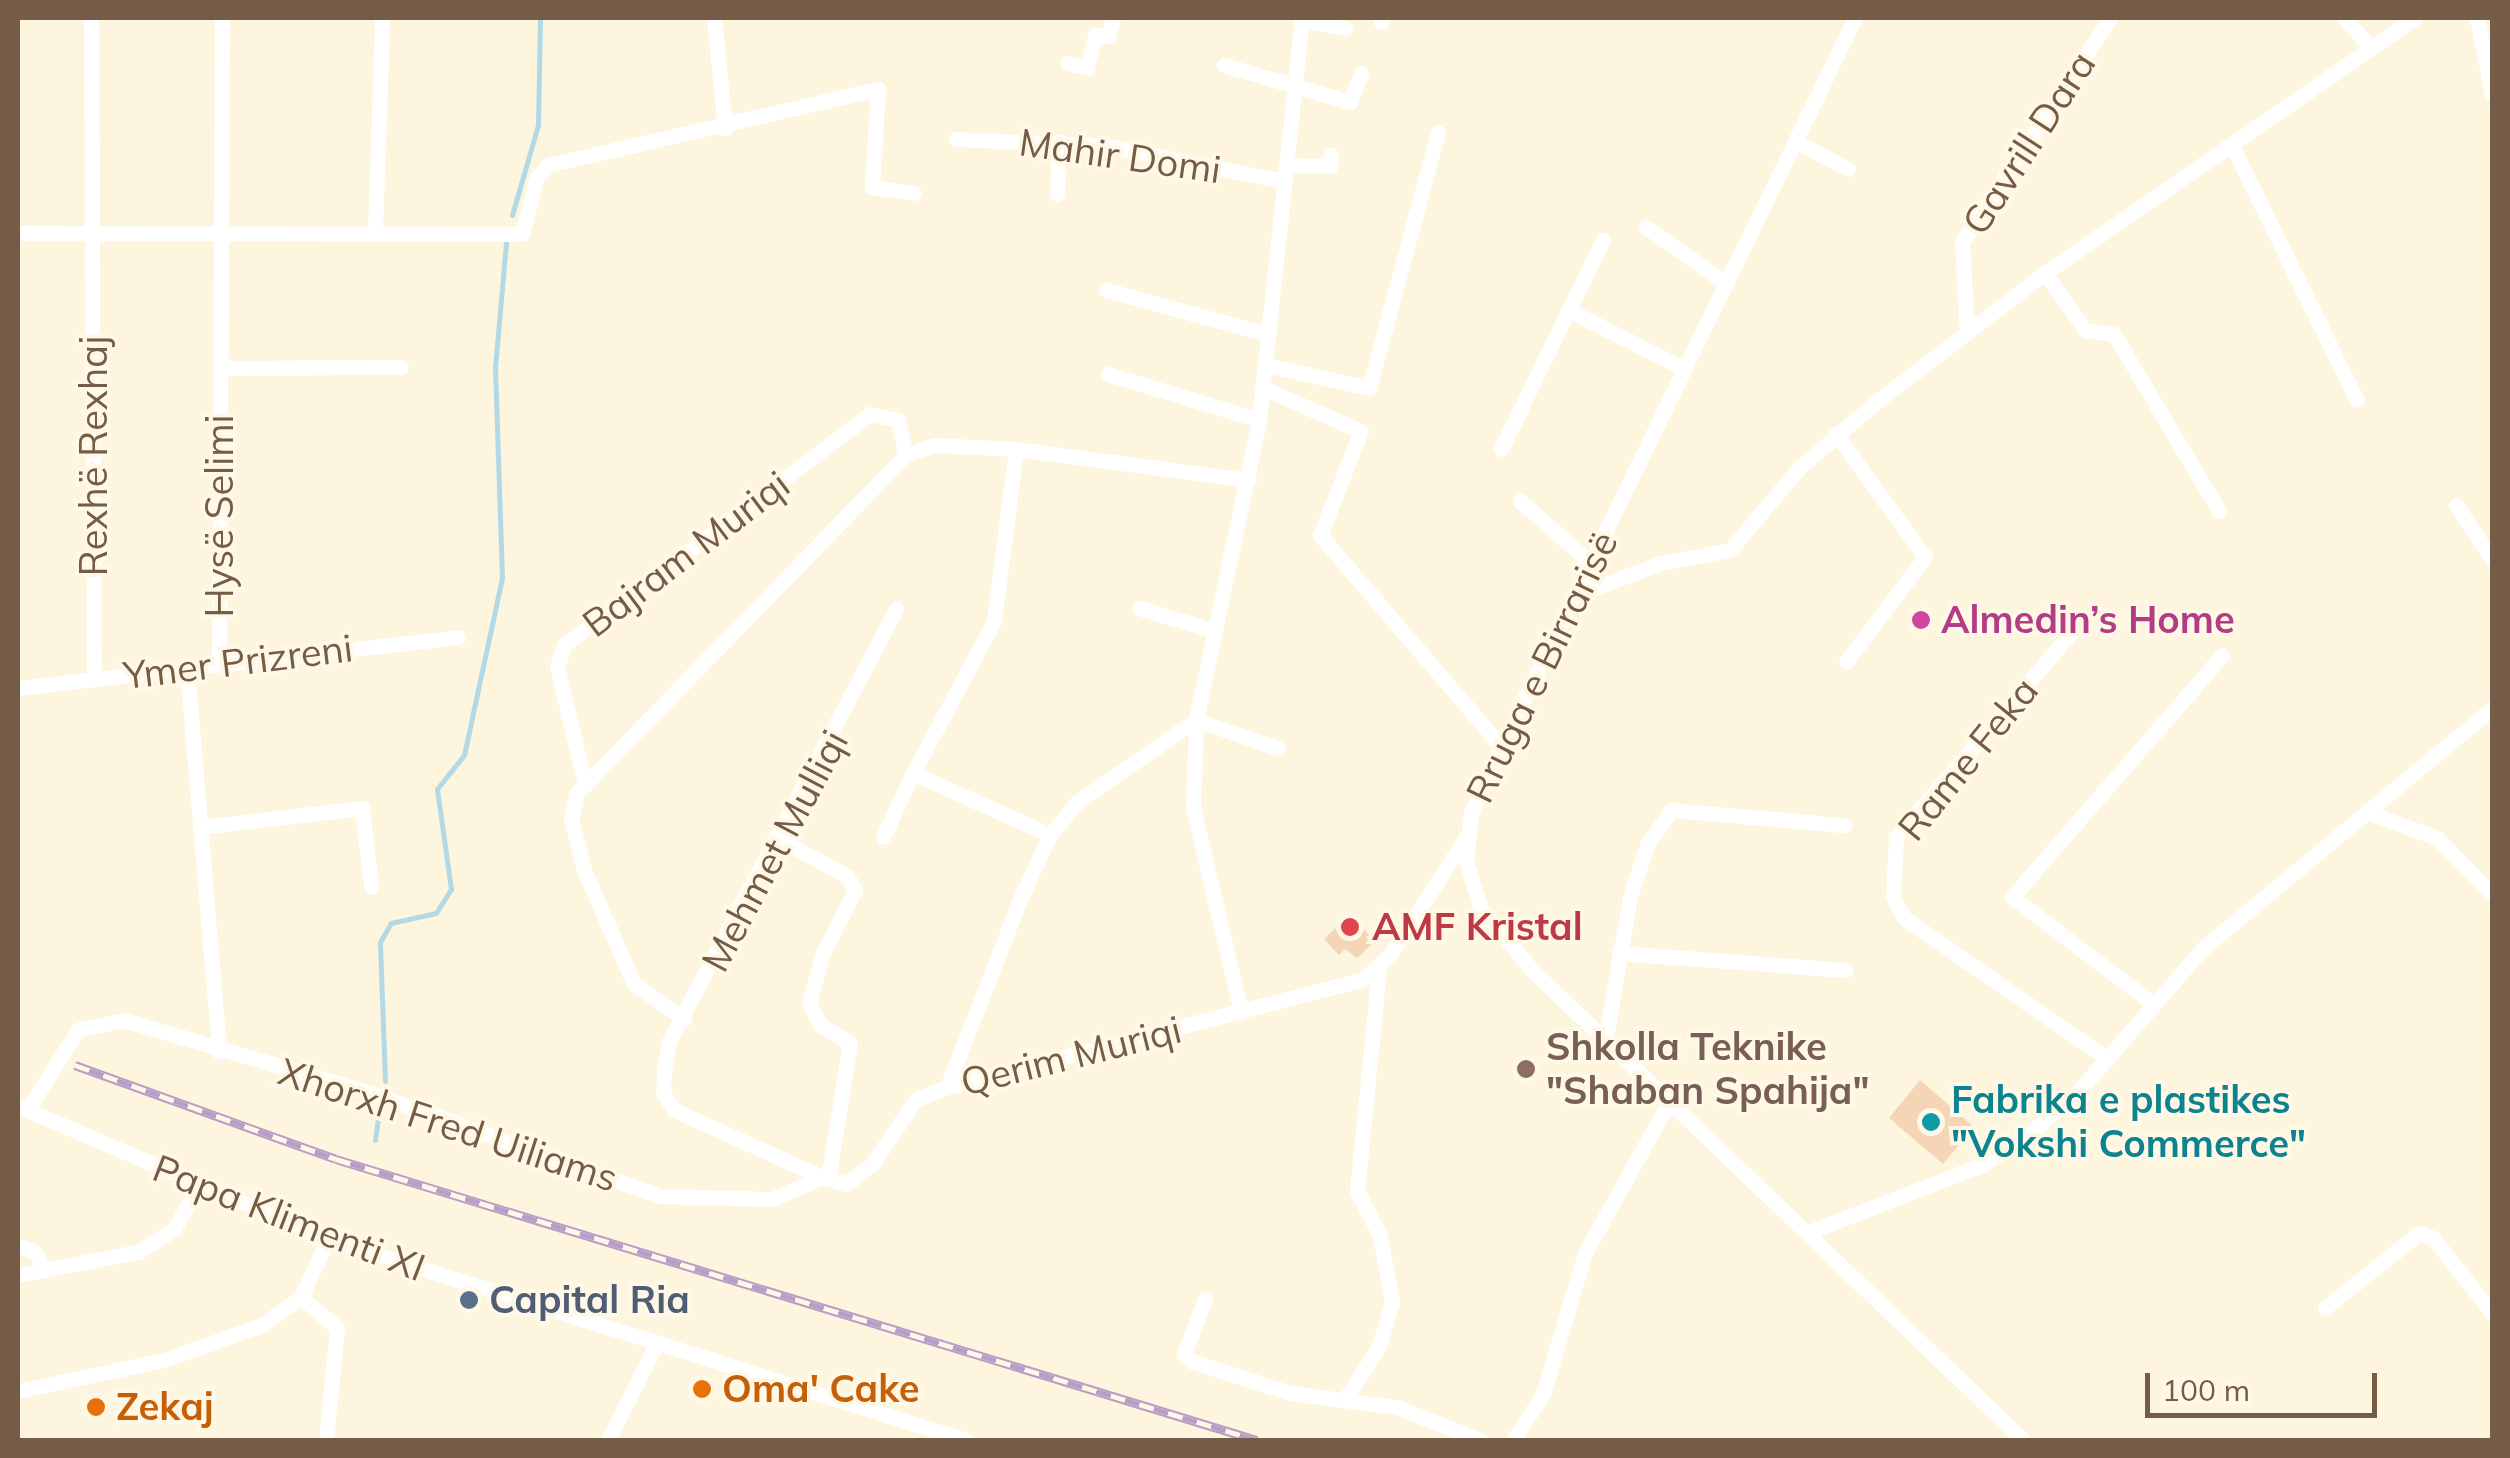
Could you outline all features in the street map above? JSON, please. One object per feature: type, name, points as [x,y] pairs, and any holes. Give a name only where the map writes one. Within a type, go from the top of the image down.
[{"type":"street","name":"Rexhë Rexhaj","points":[[91,18],[95,232],[94,679]]},
{"type":"street","name":"Hysë Selimi","points":[[219,664],[222,18]]},
{"type":"street","points":[[375,233],[382,18]]},
{"type":"street","points":[[714,18],[725,128]]},
{"type":"street","points":[[1067,62],[1087,68],[1095,35],[1108,36],[1114,18]]},
{"type":"street","name":"Rruga e Birrarisë","points":[[1855,18],[1501,746],[1466,837],[1472,886],[1492,926],[1606,1042],[1810,1232],[2022,1440]]},
{"type":"street","name":"Gavrill Dara","points":[[1967,333],[1962,242],[2110,18]]},
{"type":"street","points":[[2344,18],[2368,45]]},
{"type":"street","points":[[1576,594],[1661,563],[1730,550],[1836,434],[2045,273],[2410,18]]},
{"type":"street","points":[[2477,18],[2492,94]]},
{"type":"street","points":[[1241,1012],[1193,807],[1196,720],[1212,630],[1250,480],[1266,365],[1302,19],[1346,28]]},
{"type":"street","points":[[1224,64],[1350,102],[1361,73]]},
{"type":"street","points":[[18,233],[522,234],[537,178],[548,165],[725,128],[878,89],[872,187],[914,193]]},
{"type":"street","points":[[1266,365],[1369,388],[1438,132]]},
{"type":"street","name":"Mahir Domi","points":[[956,139],[1059,140],[1284,172],[1330,166],[1331,155]]},
{"type":"street","points":[[1057,194],[1059,140]]},
{"type":"street","points":[[1796,141],[1848,169]]},
{"type":"street","points":[[2231,144],[2357,400]]},
{"type":"street","points":[[1646,227],[1727,284]]},
{"type":"street","points":[[1501,450],[1602,240]]},
{"type":"street","points":[[2045,273],[2085,330],[2114,334],[2219,511]]},
{"type":"street","points":[[1106,290],[1267,334]]},
{"type":"street","points":[[1568,310],[1685,370]]},
{"type":"street","name":"Hysë Selimi","points":[[220,368],[400,367]]},
{"type":"street","points":[[1108,374],[1259,420]]},
{"type":"street","points":[[1263,388],[1360,431],[1320,535],[1501,746]]},
{"type":"street","name":"Bajram Muriqi","points":[[585,784],[558,666],[565,644],[870,414],[898,420],[906,455],[585,784],[570,818],[584,870],[634,984],[684,1020]]},
{"type":"street","points":[[1836,434],[1925,557],[1846,662]]},
{"type":"street","points":[[906,455],[934,445],[1016,449],[1250,480]]},
{"type":"street","points":[[883,836],[994,621],[1016,449]]},
{"type":"street","points":[[1520,502],[1591,563]]},
{"type":"street","points":[[2456,505],[2492,559]]},
{"type":"street","points":[[1139,608],[1212,630]]},
{"type":"street","name":"Mehmet Mulliqi","points":[[825,1178],[674,1110],[663,1093],[669,1042],[782,840],[896,609]]},
{"type":"street","name":"Rame Feka","points":[[2082,620],[1896,837],[1893,896],[1904,918],[2108,1059]]},
{"type":"street","name":"Ymer Prizreni","points":[[18,688],[458,637]]},
{"type":"street","points":[[2151,1002],[2012,897],[2222,655]]},
{"type":"street","points":[[187,668],[219,1052]]},
{"type":"street","points":[[1810,1232],[1982,1164],[2056,1111],[2108,1059],[2151,1002],[2202,949],[2492,708]]},
{"type":"street","points":[[1196,720],[1278,748]]},
{"type":"street","points":[[948,1087],[1050,835],[1108,774],[1196,720]]},
{"type":"street","points":[[913,773],[1050,835]]},
{"type":"street","points":[[200,828],[362,808],[371,886]]},
{"type":"street","points":[[1606,1042],[1619,953],[1647,845],[1671,810],[1844,826]]},
{"type":"street","points":[[2367,812],[2437,838],[2492,894]]},
{"type":"street","points":[[1346,1398],[1378,1346],[1392,1302],[1383,1247],[1357,1190],[1379,970],[1466,837]]},
{"type":"street","points":[[782,840],[846,876],[854,890],[822,953],[810,1003],[820,1025],[850,1043],[825,1178]]},
{"type":"street","points":[[1619,953],[1845,970]]},
{"type":"street","name":"Qerim Muriqi","points":[[825,1178],[846,1184],[873,1163],[916,1098],[1241,1012],[1379,970]]},
{"type":"street","name":"Xhorxh Fred Uiliams","points":[[22,1108],[78,1030],[124,1020],[219,1052],[371,1093],[661,1196],[772,1199],[825,1178]]},
{"type":"street","points":[[1513,1440],[1543,1394],[1585,1253],[1669,1102]]},
{"type":"street","name":"Papa Klimenti XI","points":[[22,1108],[198,1187],[328,1239],[655,1347],[966,1440]]},
{"type":"street","points":[[18,1275],[138,1252],[174,1229],[198,1187]]},
{"type":"street","points":[[2325,1308],[2419,1234],[2433,1238],[2492,1313]]},
{"type":"street","points":[[18,1391],[210,1347],[283,1314],[300,1296],[328,1239]]},
{"type":"street","points":[[18,1246],[35,1252],[44,1269]]},
{"type":"street","points":[[300,1296],[337,1328],[326,1440]]},
{"type":"street","points":[[1205,1299],[1184,1354],[1192,1362],[1290,1393],[1398,1408],[1480,1440]]},
{"type":"street","points":[[608,1440],[655,1347]]},
{"type":"building","name":"AMF Kristal","points":[[1350,915],[1375,941],[1357,958],[1345,949],[1339,955],[1324,939]]},
{"type":"building","name":"Fabrika e plastikes \"Vokshi Commerce\"","points":[[1920,1080],[1974,1127],[1943,1164],[1889,1118]]},
{"type":"waterway","points":[[512,215],[538,125],[540,18]]},
{"type":"waterway","points":[[385,1081],[380,942],[391,923],[436,913],[451,889],[437,789],[464,755],[502,578],[495,368],[506,242]]},
{"type":"waterway","points":[[375,1140],[379,1110]]},
{"type":"railway","points":[[75,1065],[336,1159],[1257,1440]]},
{"type":"place","name":"Almedin’s Home","points":[[1921,620]]},
{"type":"place","name":"AMF Kristal","points":[[1350,927]]},
{"type":"place","name":"Shkolla Teknike \"Shaban Spahija\"","points":[[1526,1069]]},
{"type":"place","name":"Fabrika e plastikes \"Vokshi Commerce\"","points":[[1931,1122]]},
{"type":"place","name":"Capital Ria","points":[[469,1300]]},
{"type":"place","name":"Oma' Cake","points":[[702,1389]]},
{"type":"place","name":"Zekaj","points":[[96,1407]]}]
